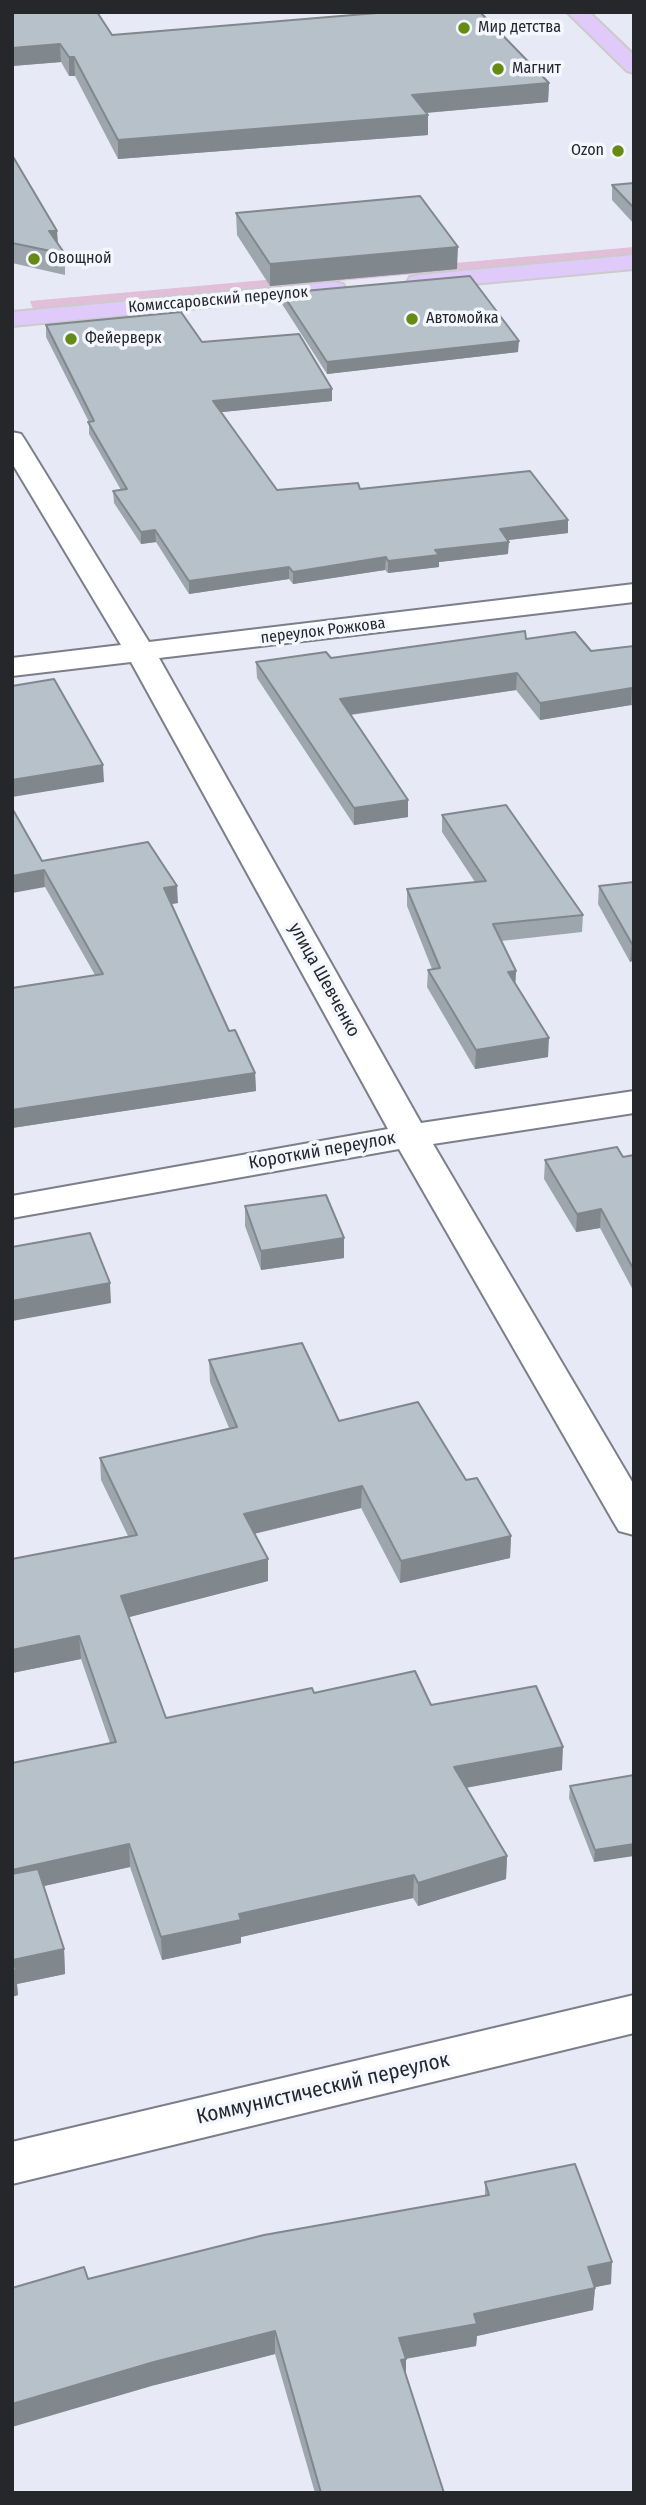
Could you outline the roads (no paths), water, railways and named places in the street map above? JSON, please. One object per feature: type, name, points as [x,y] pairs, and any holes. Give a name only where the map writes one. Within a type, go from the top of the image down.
[{"type":"main road","points":[[577,12],[634,68]]},
{"type":"main road","points":[[415,261],[634,241]]},
{"type":"main road","points":[[399,283],[634,262]]},
{"type":"main road","name":"Комиссаровский переулок","points":[[12,297],[351,277],[12,318]]},
{"type":"street","name":"улица Шевченко","points":[[12,440],[141,653],[410,1136],[634,1521]]},
{"type":"street","name":"переулок Рожкова","points":[[12,667],[634,593]]},
{"type":"street","name":"Короткий переулок","points":[[12,1207],[410,1136],[634,1102]]},
{"type":"street","name":"Коммунистический переулок","points":[[12,2163],[634,2014]]},
{"type":"place","name":"Мир детства","points":[[464,28]]},
{"type":"place","name":"Магнит","points":[[498,69]]},
{"type":"place","name":"Ozon","points":[[618,151]]},
{"type":"place","name":"Овощной","points":[[34,259]]},
{"type":"place","name":"Автомойка","points":[[412,319]]},
{"type":"place","name":"Фейерверк","points":[[71,339]]}]
